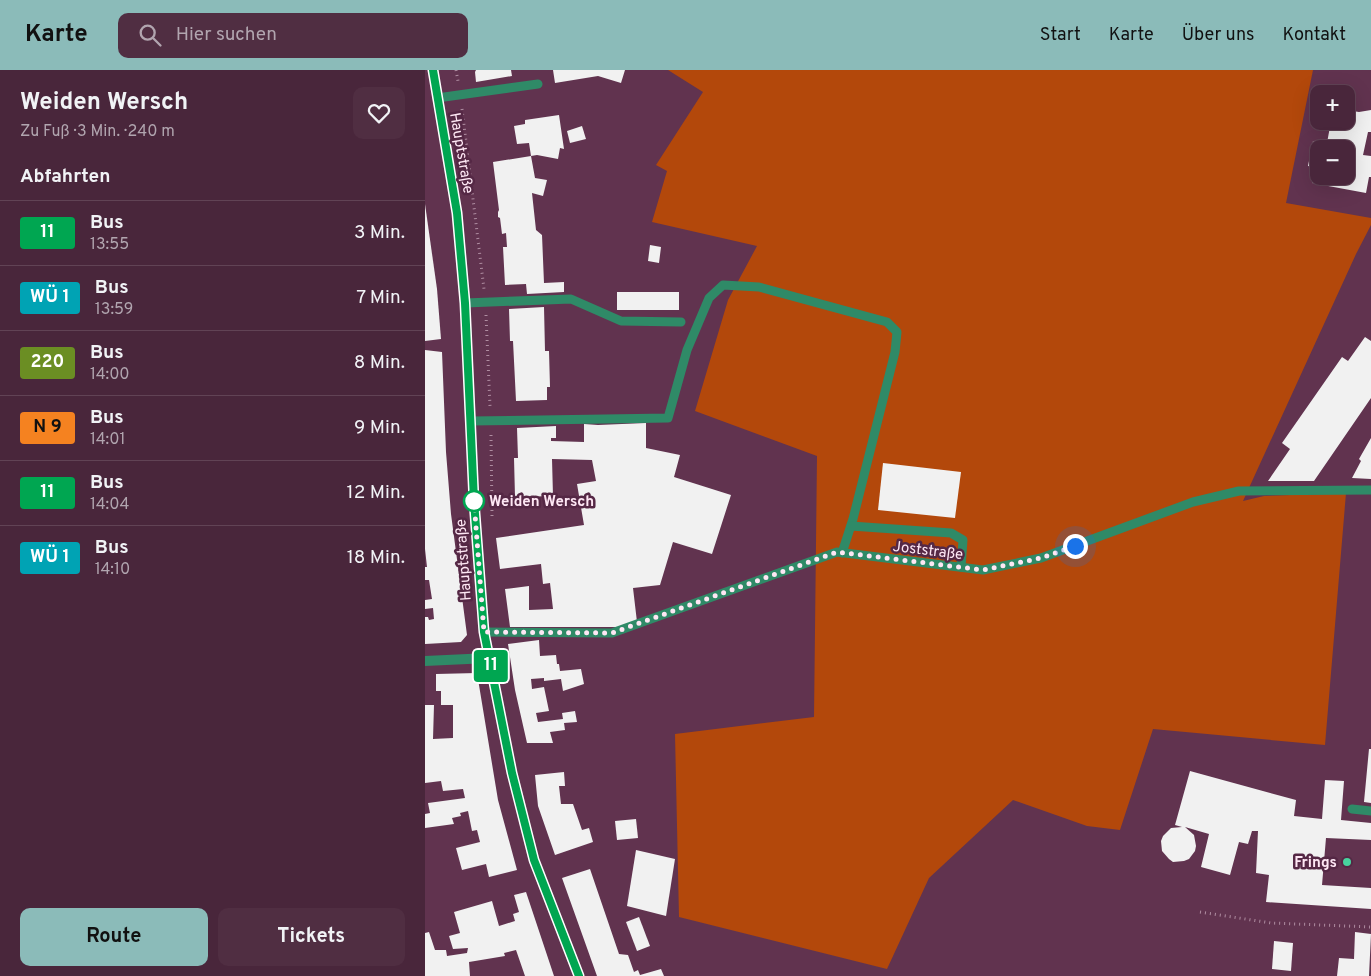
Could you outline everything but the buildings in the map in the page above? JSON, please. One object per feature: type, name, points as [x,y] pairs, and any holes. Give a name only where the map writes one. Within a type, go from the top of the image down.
[{"type":"main road","name":"Hauptstraße","points":[[433,70],[457,213],[465,303],[474,501],[484,632],[512,773],[534,860],[579,976]]},
{"type":"street","points":[[425,661],[489,658]]},
{"type":"lane","points":[[437,98],[538,84]]},
{"type":"lane","points":[[471,421],[668,418],[687,350],[709,298],[723,285],[759,287],[887,322],[897,332],[895,352],[851,526],[842,553]]},
{"type":"lane","points":[[465,303],[571,299],[621,321],[681,322]]},
{"type":"lane","name":"Joststraße","points":[[484,632],[612,633],[837,552],[983,570],[1041,558],[1193,502],[1239,491],[1371,490]]},
{"type":"lane","points":[[851,526],[951,533],[963,540],[961,568]]},
{"type":"lane","points":[[1352,809],[1371,811]]},
{"type":"path","points":[[1200,912],[1271,923],[1371,927]]},
{"type":"shaded area","points":[[668,70],[1313,70],[1286,203],[1371,218],[1371,225],[1243,501],[1264,496],[1346,493],[1325,745],[1153,729],[1120,830],[1087,826],[1013,800],[929,878],[887,969],[679,917],[675,734],[814,717],[817,456],[695,411],[728,300],[757,246],[652,222],[667,171],[656,165],[703,92]]},
{"type":"bus line","name":"11","points":[[433,70],[457,213],[465,303],[474,501],[484,632],[512,773],[534,860],[579,976]]},
{"type":"place","name":"Weiden Wersch","points":[[474,501]]},
{"type":"place","name":"Frings","points":[[1347,862]]},
{"type":"route","points":[[474,501],[484,632],[612,633],[837,552],[983,570],[1041,558],[1075,546]]}]
